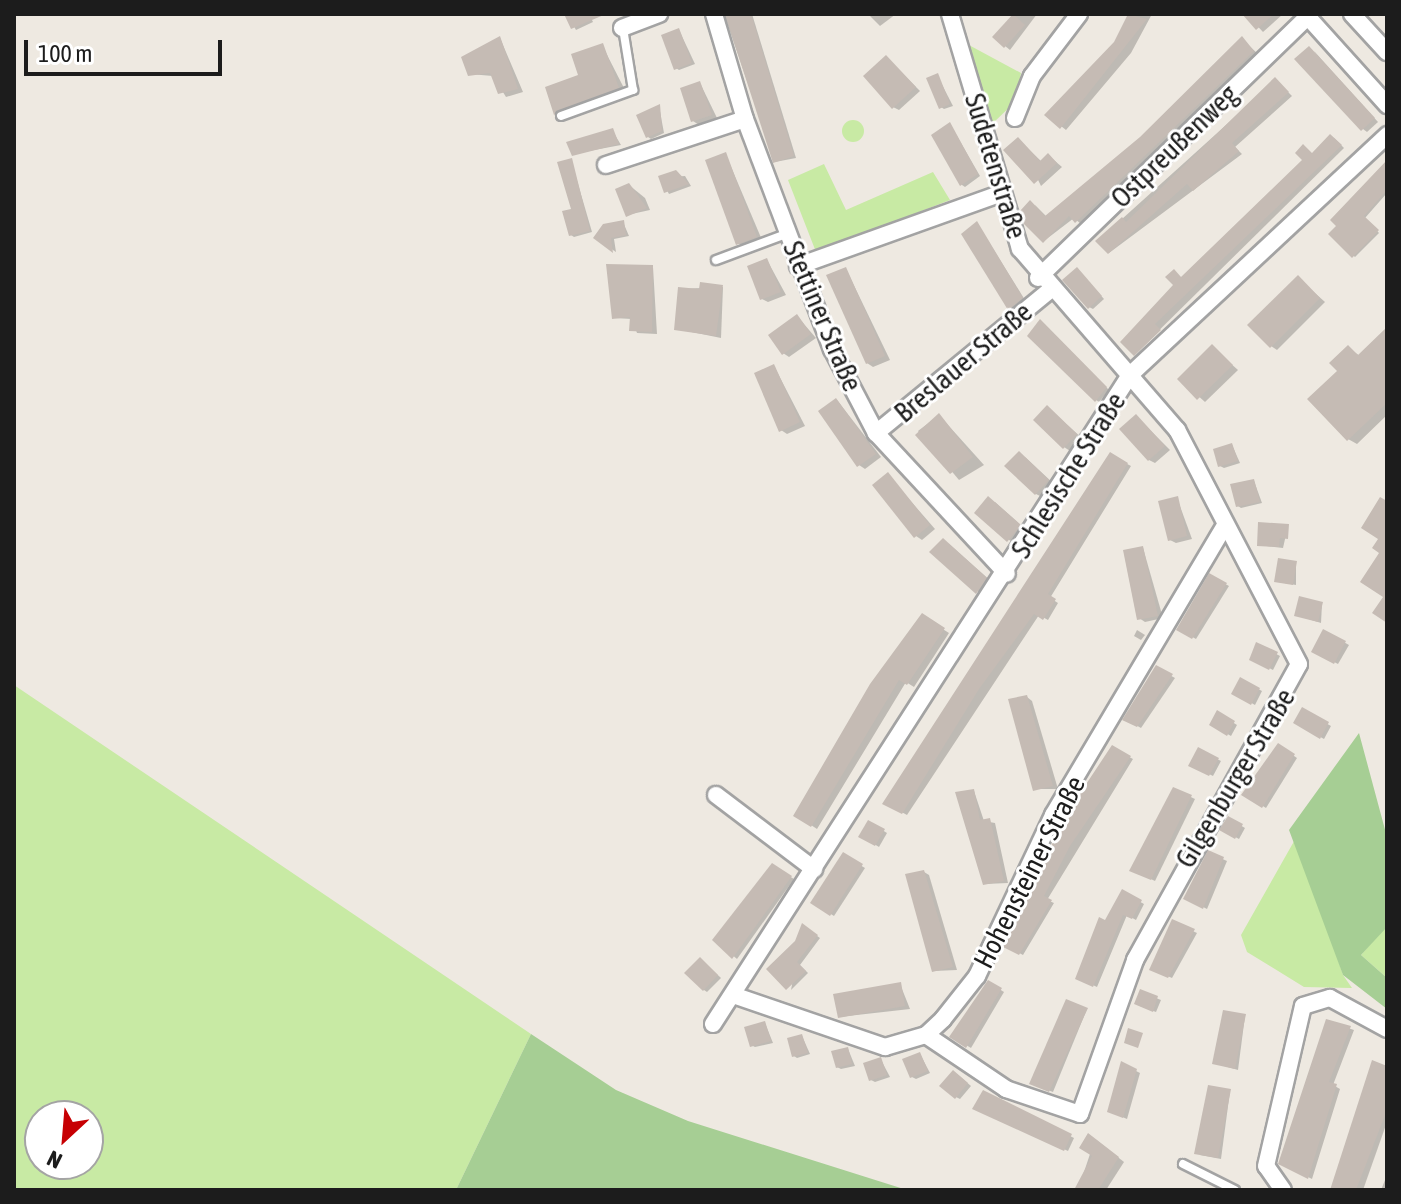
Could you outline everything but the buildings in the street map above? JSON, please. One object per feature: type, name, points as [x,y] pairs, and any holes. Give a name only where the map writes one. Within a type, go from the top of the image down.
[{"type":"street","points":[[622,28],[659,14]]},
{"type":"street","name":"Stettiner Straße","points":[[714,14],[745,119],[798,266],[876,433],[1007,574]]},
{"type":"street","name":"Sudetenstraße","points":[[950,14],[999,194],[1044,284],[1130,375]]},
{"type":"street","points":[[1015,118],[1032,76],[1079,14]]},
{"type":"street","points":[[1352,14],[1387,52]]},
{"type":"street","points":[[1309,15],[1387,105]]},
{"type":"street","name":"Ostpreußenweg","points":[[1044,284],[1309,15]]},
{"type":"street","points":[[606,165],[745,119]]},
{"type":"street","name":"Schlesische Straße","points":[[713,1024],[1007,574],[1130,375],[1387,135]]},
{"type":"street","points":[[798,266],[999,194]]},
{"type":"street","name":"Breslauer Straße","points":[[876,433],[1044,284]]},
{"type":"street","name":"Gilgenburger Straße","points":[[926,1035],[1006,1089],[1080,1114],[1154,922],[1297,676],[1299,664],[1177,430],[1130,375]]},
{"type":"street","name":"Hohensteiner Straße","points":[[926,1035],[977,976],[1053,815],[1225,525]]},
{"type":"street","points":[[716,795],[814,869]]},
{"type":"street","points":[[733,995],[861,1044],[885,1047],[926,1035]]},
{"type":"street","points":[[1277,1189],[1266,1166],[1303,1006],[1330,998],[1387,1029]]},
{"type":"lane","points":[[561,116],[633,90],[622,28]]},
{"type":"lane","points":[[716,260],[786,234]]},
{"type":"lane","points":[[1183,1164],[1235,1190]]},
{"type":"green space","points":[[967,44],[1021,73],[1016,101],[991,125]]},
{"type":"green space","points":[[849,120],[857,120],[864,131],[857,142],[849,142],[842,135],[842,127]]},
{"type":"green space","points":[[824,164],[846,210],[933,172],[950,200],[816,252],[788,180]]},
{"type":"green space","points":[[14,685],[531,1034],[456,1190],[14,1190]]},
{"type":"green space","points":[[1359,733],[1387,837],[1387,927],[1361,955],[1387,978],[1387,1009],[1343,975],[1289,830]]},
{"type":"green space","points":[[1297,836],[1343,975],[1352,988],[1304,987],[1247,952],[1241,935]]},
{"type":"green space","points":[[1387,927],[1387,978],[1361,955]]},
{"type":"green space","points":[[531,1034],[616,1090],[688,1121],[907,1190],[456,1190]]}]
